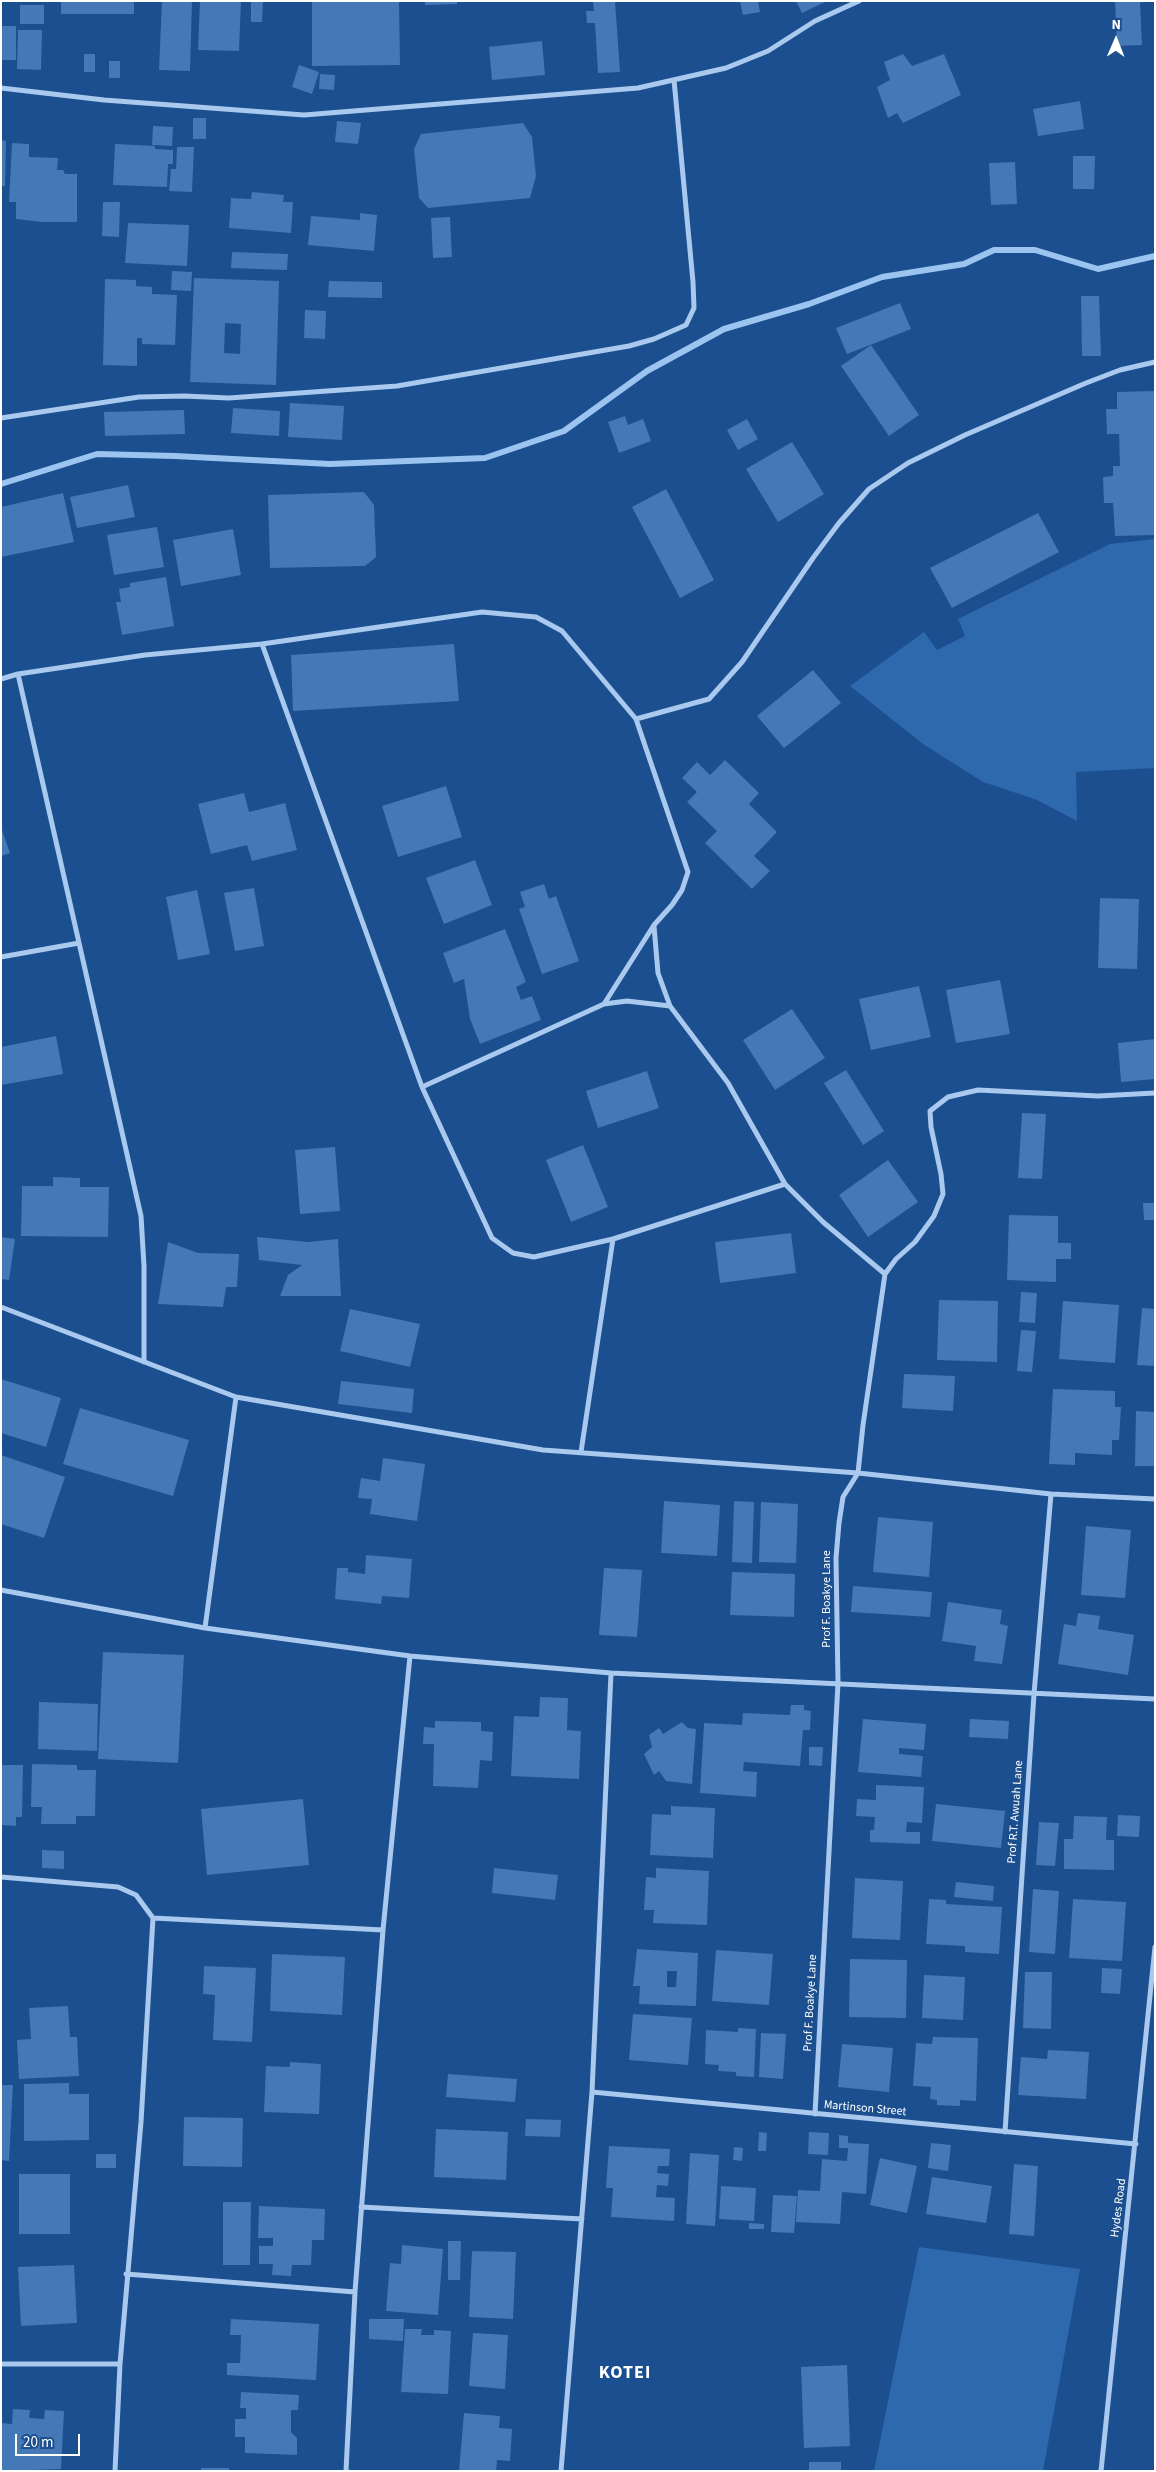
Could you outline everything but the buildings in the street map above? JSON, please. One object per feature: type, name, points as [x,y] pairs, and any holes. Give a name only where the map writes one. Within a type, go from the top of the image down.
[{"type":"street","points":[[1,88],[104,100],[304,115],[638,88],[726,68],[768,51],[815,21],[859,1]]},
{"type":"street","points":[[1,418],[139,397],[229,398],[397,386],[629,346],[654,339],[686,325],[694,308],[693,282],[674,80]]},
{"type":"street","points":[[636,719],[709,699],[742,662],[839,523],[869,490],[908,463],[1006,417],[1120,370],[1155,362]]},
{"type":"street","points":[[1,679],[18,674],[145,655],[262,644],[482,612],[536,617],[562,631],[636,719],[688,872],[686,882],[672,905],[654,925],[604,1004]]},
{"type":"street","points":[[262,644],[422,1087],[492,1238],[513,1253],[534,1257],[613,1239],[785,1184]]},
{"type":"street","points":[[18,674],[141,1216],[144,1266],[144,1362]]},
{"type":"street","points":[[654,925],[658,973],[670,1006],[728,1083],[785,1184],[823,1222],[885,1274],[896,1259],[915,1242],[934,1216],[943,1194],[930,1111],[948,1097],[978,1090],[1098,1096],[1155,1093]]},
{"type":"street","points":[[1,957],[79,943]]},
{"type":"street","points":[[422,1087],[604,1004],[627,1001],[670,1006]]},
{"type":"street","points":[[581,1452],[613,1239]]},
{"type":"street","name":"Prof F. Boakye Lane","points":[[816,2114],[838,1683],[836,1558],[843,1497],[858,1473],[885,1274]]},
{"type":"street","points":[[1,1307],[236,1397],[543,1450],[858,1473],[1051,1494],[1155,1499]]},
{"type":"street","points":[[205,1628],[236,1397]]},
{"type":"street","name":"Prof R.T. Awuah Lane","points":[[1005,2132],[1034,1694],[1051,1494]]},
{"type":"street","points":[[1,1590],[205,1628],[410,1656],[610,1673],[1155,1699]]},
{"type":"street","points":[[346,2471],[361,2207],[383,1930],[410,1656]]},
{"type":"street","points":[[561,2471],[592,2092],[610,1673]]},
{"type":"street","points":[[1,1877],[118,1887],[136,1895],[153,1918],[141,2122],[126,2274],[115,2471]]},
{"type":"street","points":[[153,1918],[383,1930]]},
{"type":"street","name":"Hydes Road","points":[[1101,2471],[1155,1947]]},
{"type":"street","points":[[1148,2019],[1155,2020]]},
{"type":"street","name":"Martinson Street","points":[[592,2092],[1136,2144]]},
{"type":"street","points":[[361,2207],[582,2219]]},
{"type":"street","points":[[126,2274],[355,2292]]},
{"type":"street","points":[[1,2364],[120,2364]]},
{"type":"shaded area","points":[[1155,539],[1155,768],[1076,772],[1077,821],[1037,800],[983,782],[923,744],[850,686],[924,632],[937,650],[965,636],[958,619],[1110,544]]},
{"type":"shaded area","points":[[919,2247],[1080,2269],[1043,2471],[874,2471]]},
{"type":"waterway","points":[[1,484],[97,454],[330,464],[485,458],[564,431],[647,371],[724,329],[809,304],[882,277],[964,264],[994,250],[1035,250],[1098,269],[1155,256]]},
{"type":"district","name":"KOTEI","points":[[625,2374]]}]
